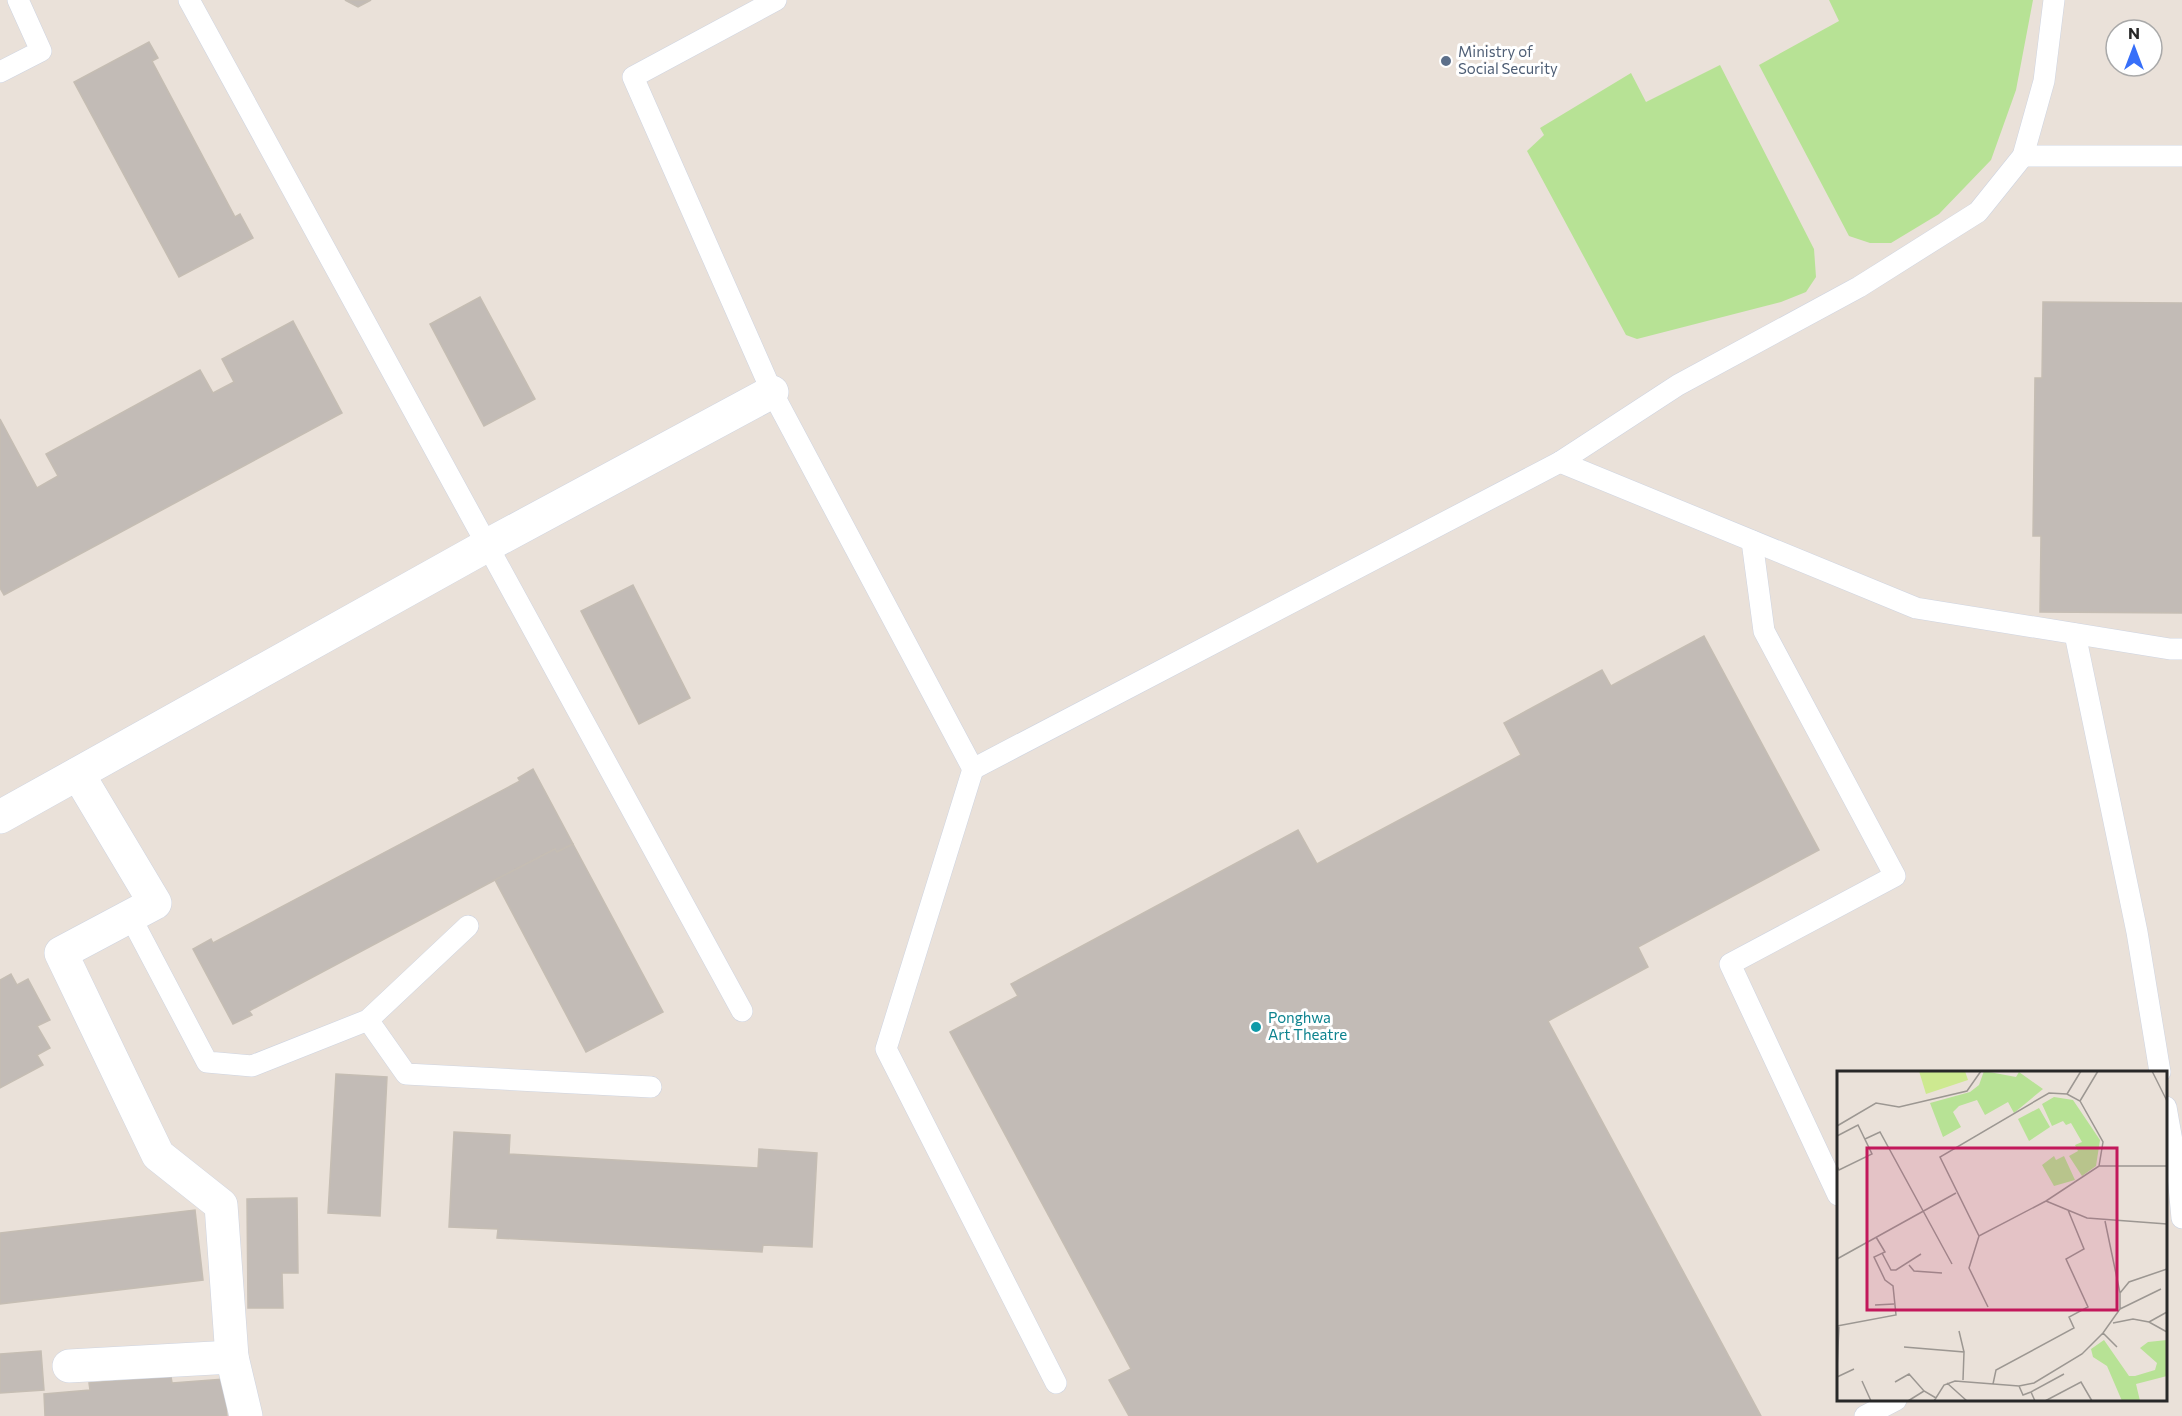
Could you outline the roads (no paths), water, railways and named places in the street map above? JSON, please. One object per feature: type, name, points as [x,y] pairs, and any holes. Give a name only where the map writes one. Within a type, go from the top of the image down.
[{"type":"street","points":[[0,817],[486,546],[772,392]]},
{"type":"street","points":[[78,774],[155,903],[61,953],[158,1155],[221,1205],[232,1357],[246,1416]]},
{"type":"street","points":[[69,1366],[232,1357]]},
{"type":"lane","points":[[0,72],[41,51],[18,0]]},
{"type":"lane","points":[[189,0],[742,1011]]},
{"type":"lane","points":[[776,0],[633,77],[772,392],[973,769]]},
{"type":"lane","points":[[1056,1383],[886,1049],[973,769],[1560,462],[1678,385],[1859,287],[1978,212],[2023,156],[2044,81],[2054,0]]},
{"type":"lane","points":[[2023,156],[2182,156]]},
{"type":"lane","points":[[1560,462],[1916,608],[2182,650]]},
{"type":"lane","points":[[1752,541],[1764,631],[1895,876],[1730,964],[1837,1191]]},
{"type":"lane","points":[[2075,634],[2137,932],[2160,1071]]},
{"type":"lane","points":[[130,916],[207,1062],[252,1066],[368,1020],[468,926]]},
{"type":"lane","points":[[368,1020],[406,1074],[651,1087]]},
{"type":"lane","points":[[2167,1113],[2178,1175],[2182,1218]]},
{"type":"lane","points":[[1865,1416],[1894,1401]]},
{"type":"place","name":"Ministry of Social Security","points":[[1446,61]]},
{"type":"place","name":"Ponghwa Art Theatre","points":[[1256,1027]]}]
